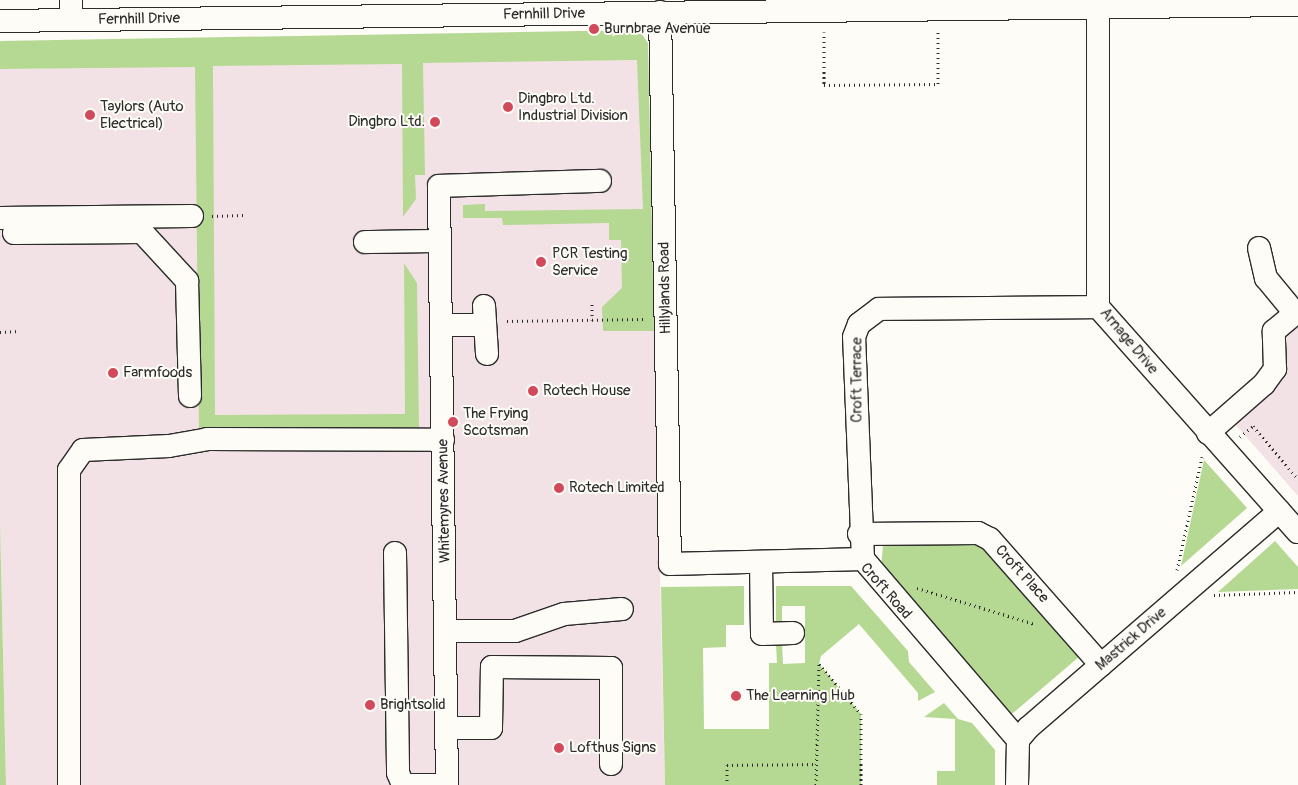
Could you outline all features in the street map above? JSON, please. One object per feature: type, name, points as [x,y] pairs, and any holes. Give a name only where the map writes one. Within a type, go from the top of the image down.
[{"type":"street","name":"Fernhill Drive","points":[[0,22],[71,10],[637,6],[660,12],[1098,6],[1145,3],[1298,4]]},
{"type":"street","name":"Arnage Drive","points":[[1098,6],[1098,307],[1298,532]]},
{"type":"street","name":"Hillylands Road","points":[[660,12],[670,564]]},
{"type":"street","name":"Whitemyres Avenue","points":[[447,785],[439,186],[600,181]]},
{"type":"street","points":[[7,225],[192,216]]},
{"type":"street","points":[[7,225],[142,232],[187,281],[190,396]]},
{"type":"street","points":[[365,242],[440,241]]},
{"type":"street","points":[[1208,433],[1264,384],[1275,368],[1274,331],[1297,312],[1266,278],[1258,248]]},
{"type":"street","name":"Croft Terrace","points":[[862,559],[859,534],[854,337],[868,314],[879,309],[1098,307]]},
{"type":"street","points":[[441,325],[484,316],[487,354]]},
{"type":"street","points":[[69,785],[69,470],[83,450],[169,446],[207,439],[443,440]]},
{"type":"street","name":"Mastrick Drive","points":[[1018,740],[1101,665],[1279,511]]},
{"type":"street","name":"Croft Place","points":[[859,534],[978,533],[990,539],[1101,665]]},
{"type":"street","points":[[395,553],[398,773],[403,785],[447,785]]},
{"type":"street","name":"Croft Road","points":[[670,564],[862,559],[1018,740]]},
{"type":"street","points":[[761,562],[762,634],[793,634]]},
{"type":"street","points":[[446,631],[515,631],[564,614],[622,610]]},
{"type":"street","points":[[447,728],[491,728],[492,667],[611,668],[611,764]]},
{"type":"street","points":[[1017,785],[1018,740]]},
{"type":"path","points":[[824,32],[824,85],[938,84],[938,32]]},
{"type":"path","points":[[192,216],[244,215]]},
{"type":"path","points":[[592,304],[592,320]]},
{"type":"path","points":[[484,316],[592,320],[654,319]]},
{"type":"path","points":[[0,332],[20,331]]},
{"type":"path","points":[[1240,438],[1253,426],[1298,479]]},
{"type":"path","points":[[1176,574],[1202,454]]},
{"type":"path","points":[[908,586],[1041,625]]},
{"type":"path","points":[[1210,595],[1298,592]]},
{"type":"path","points":[[816,785],[816,668],[819,664],[860,714],[861,785]]},
{"type":"path","points":[[727,785],[727,765],[816,764]]},
{"type":"shaded area","points":[[648,59],[665,785],[6,785],[0,521],[0,69]]},
{"type":"shaded area","points":[[1298,316],[1298,496],[1222,409],[1266,371],[1282,329]]},
{"type":"green space","points":[[639,30],[648,43],[654,331],[603,331],[602,307],[622,288],[621,240],[609,240],[609,223],[503,225],[502,218],[463,218],[463,205],[485,204],[485,211],[643,209],[637,60],[423,63],[425,175],[415,175],[416,199],[403,217],[402,64],[213,66],[215,415],[405,414],[404,263],[417,283],[419,430],[199,430],[195,67],[0,69],[0,41]]},
{"type":"green space","points":[[1204,460],[1247,508],[1181,566]]},
{"type":"green space","points":[[0,521],[6,785],[0,785]]},
{"type":"green space","points":[[1275,541],[1298,567],[1298,589],[1218,592]]},
{"type":"green space","points":[[892,542],[977,542],[986,547],[1080,656],[1013,713],[1006,714],[881,568],[883,546]]},
{"type":"green space","points":[[744,586],[744,625],[726,625],[726,647],[703,648],[704,729],[769,729],[769,663],[777,663],[776,644],[782,644],[783,664],[805,663],[805,606],[782,606],[782,621],[776,622],[776,586],[851,586],[908,651],[909,662],[935,692],[918,701],[918,693],[859,624],[821,656],[819,664],[861,714],[861,785],[665,785],[661,587]]},
{"type":"green space","points":[[944,703],[958,719],[972,723],[995,750],[995,785],[937,785],[937,771],[955,771],[955,719],[924,717]]},
{"type":"place","name":"Burnbrae Avenue","points":[[594,29]]},
{"type":"place","name":"Dingbro Ltd. Industrial Division","points":[[508,107]]},
{"type":"place","name":"Taylors (Auto Electrical)","points":[[90,115]]},
{"type":"place","name":"Dingbro Ltd.","points":[[435,122]]},
{"type":"place","name":"PCR Testing Service","points":[[541,262]]},
{"type":"place","name":"Farmfoods","points":[[113,373]]},
{"type":"place","name":"Rotech House","points":[[533,391]]},
{"type":"place","name":"The Frying Scotsman","points":[[453,422]]},
{"type":"place","name":"Rotech Limited","points":[[559,488]]},
{"type":"place","name":"The Learning Hub","points":[[736,696]]},
{"type":"place","name":"Brightsolid","points":[[370,705]]},
{"type":"place","name":"Lofthus Signs","points":[[559,748]]}]
